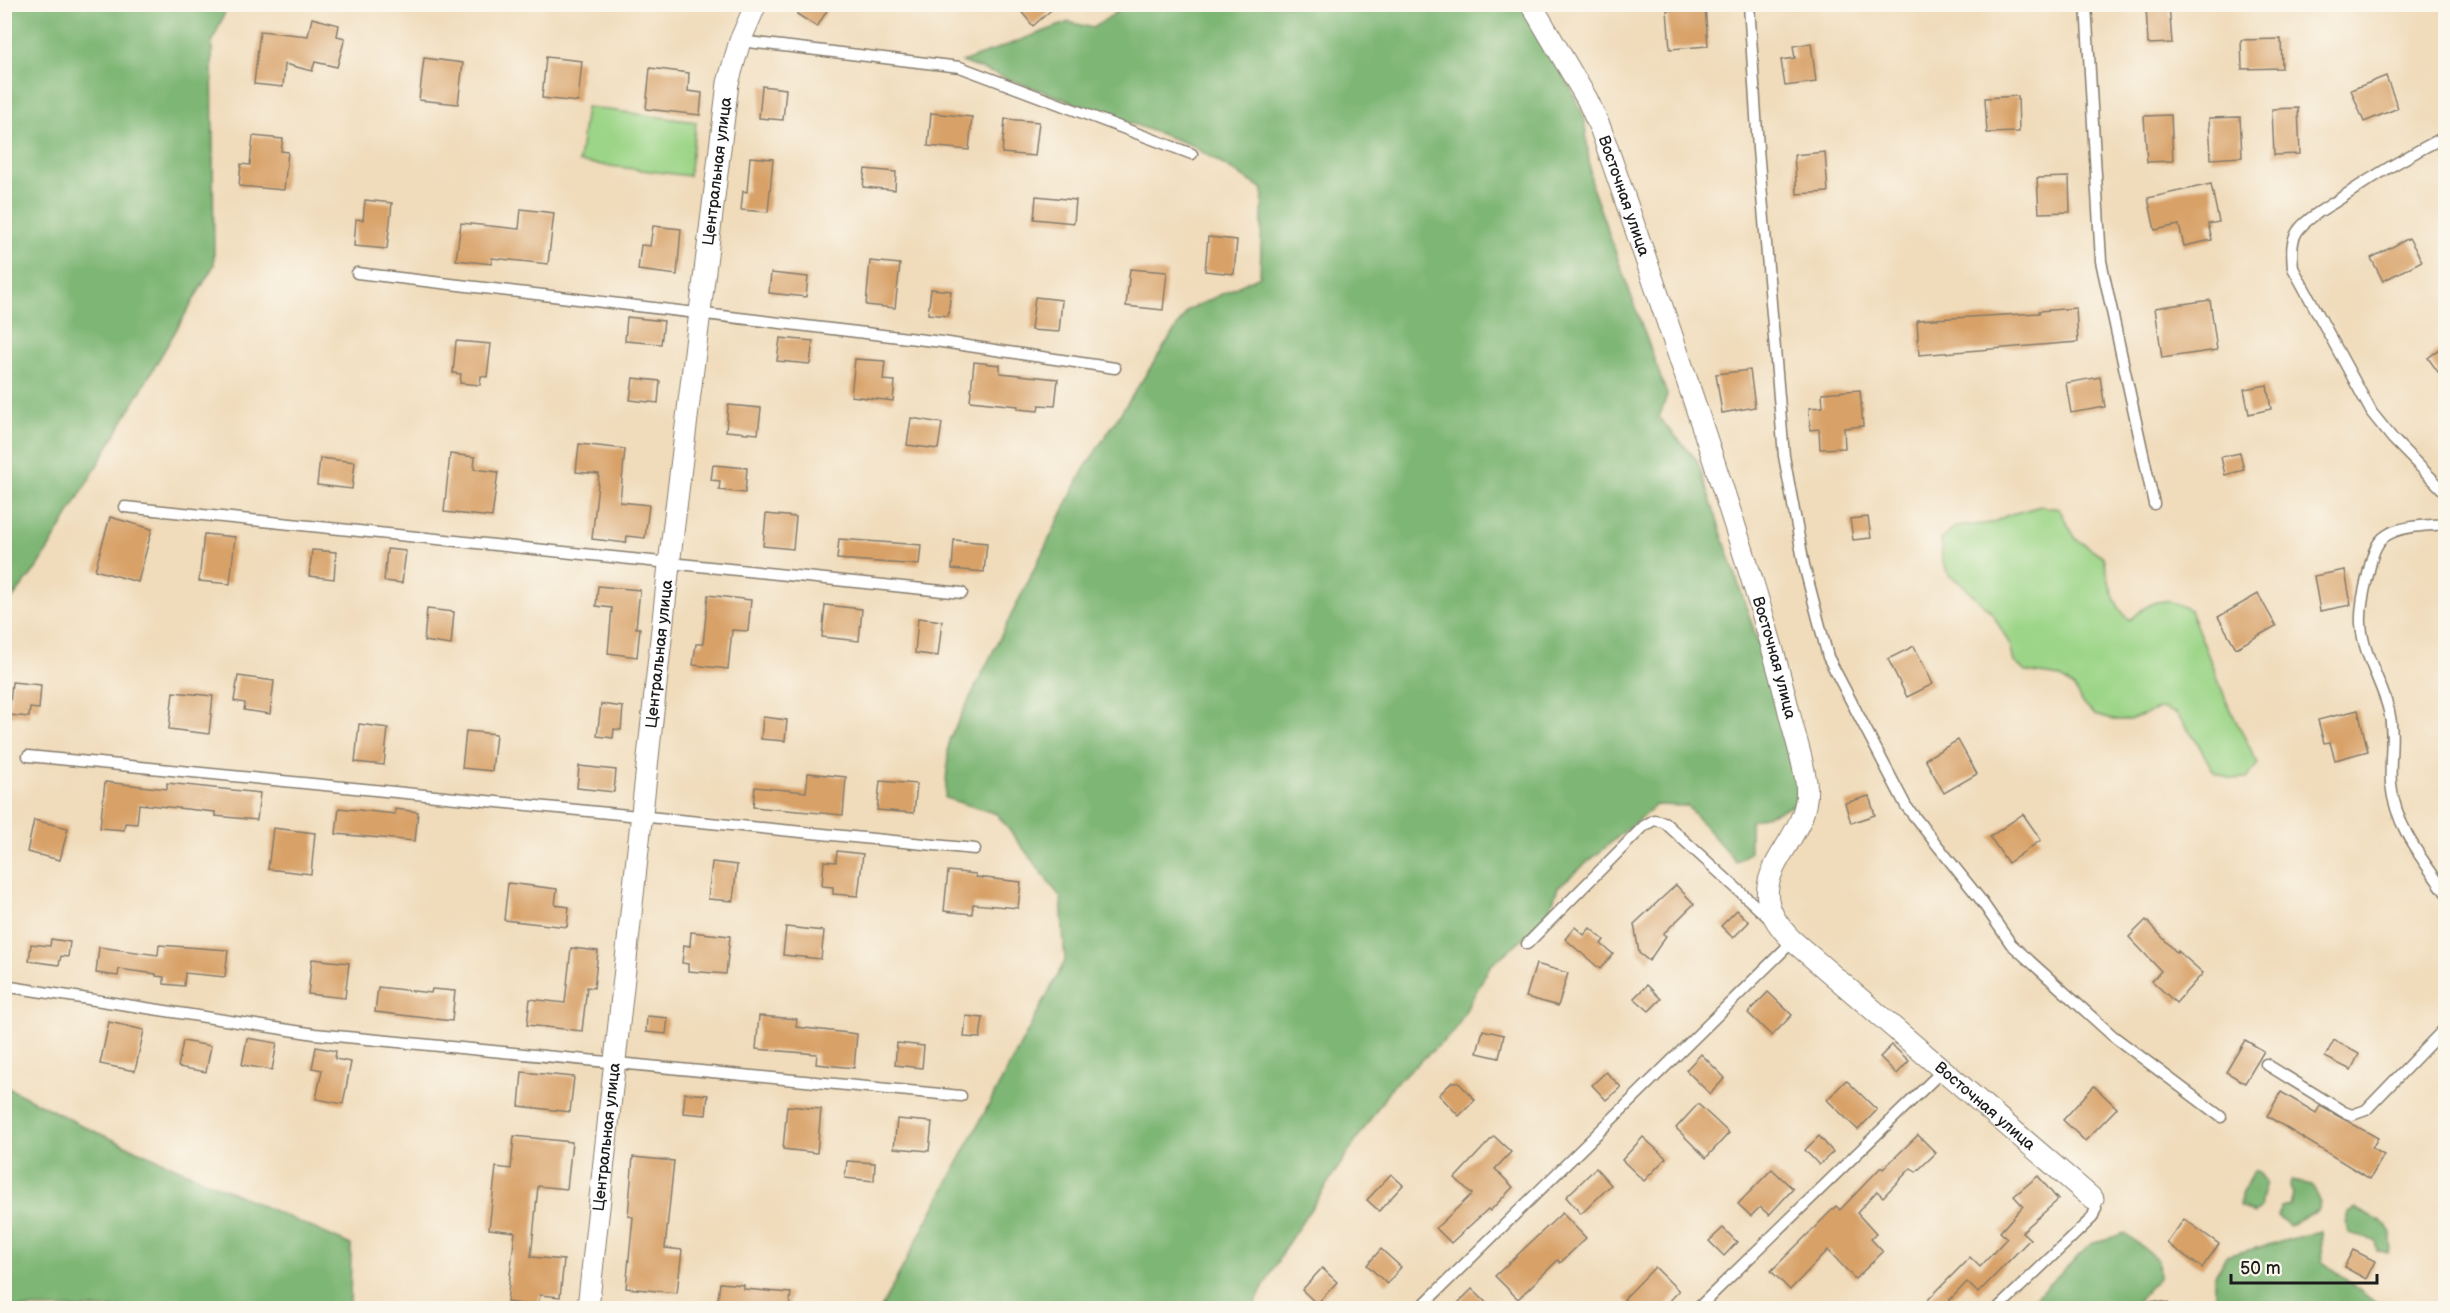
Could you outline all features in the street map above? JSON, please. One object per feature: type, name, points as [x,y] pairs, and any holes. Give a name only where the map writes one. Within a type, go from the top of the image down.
[{"type":"street","name":"Центральная улица","points":[[588,1308],[669,565],[728,83],[740,41],[756,4]]},
{"type":"street","name":"Восточная улица","points":[[1531,4],[1587,99],[1601,130],[1694,397],[1773,645],[1806,783],[1804,810],[1798,827],[1778,858],[1770,879],[1768,902],[1787,934],[2093,1199]]},
{"type":"lane","points":[[1749,4],[1758,149],[1784,456],[1804,566],[1828,657],[1906,806],[1980,899],[2012,944],[2112,1036],[2221,1117]]},
{"type":"lane","points":[[2086,4],[2101,261],[2154,504]]},
{"type":"lane","points":[[740,41],[960,67],[1192,154]]},
{"type":"lane","points":[[2445,136],[2396,162],[2315,215],[2299,229],[2292,242],[2292,252],[2293,268],[2372,413],[2393,439],[2445,493]]},
{"type":"lane","points":[[357,273],[942,342],[1115,368]]},
{"type":"lane","points":[[125,507],[669,565],[962,593]]},
{"type":"lane","points":[[2445,524],[2398,530],[2379,542],[2364,591],[2361,625],[2389,712],[2393,741],[2391,781],[2398,817],[2417,852],[2445,893]]},
{"type":"lane","points":[[28,756],[975,849]]},
{"type":"lane","points":[[1420,1308],[1787,934],[1664,822],[1654,820],[1644,826],[1527,944]]},
{"type":"lane","points":[[4,987],[315,1034],[961,1096]]},
{"type":"lane","points":[[2266,1065],[2344,1112],[2359,1114],[2366,1110],[2445,1027]]},
{"type":"lane","points":[[1698,1308],[1943,1070]]},
{"type":"lane","points":[[1998,1308],[2092,1218],[2096,1208],[2093,1199]]},
{"type":"lane","points":[[2144,1308],[2153,1306],[2165,1308]]},
{"type":"green space","points":[[5,4],[228,5],[212,43],[214,265],[39,565],[5,608]]},
{"type":"green space","points":[[1127,5],[1532,5],[1584,117],[1592,187],[1667,395],[1659,418],[1697,460],[1802,774],[1795,805],[1750,821],[1750,852],[1736,862],[1687,806],[1656,805],[1558,887],[1547,918],[1490,966],[1454,1032],[1393,1085],[1286,1246],[1252,1308],[881,1308],[1065,961],[1061,898],[997,814],[945,798],[949,740],[1084,469],[1188,310],[1260,276],[1263,189],[1191,145],[962,62],[1069,22],[1093,28]]},
{"type":"green space","points":[[586,107],[696,122],[689,176],[579,162]]},
{"type":"green space","points":[[2041,506],[2059,509],[2076,539],[2104,557],[2114,599],[2129,620],[2144,608],[2157,602],[2171,602],[2190,610],[2228,705],[2258,764],[2247,778],[2230,779],[2214,772],[2197,742],[2177,714],[2161,708],[2129,720],[2113,720],[2095,715],[2082,703],[2074,688],[2060,677],[2026,672],[2014,662],[2010,645],[1992,613],[1949,575],[1942,559],[1941,540],[1955,527],[1992,523],[2008,515]]},
{"type":"green space","points":[[4,1086],[87,1128],[351,1245],[350,1308],[5,1308]]},
{"type":"green space","points":[[2254,1171],[2260,1174],[2266,1182],[2261,1208],[2254,1214],[2240,1206],[2241,1195]]},
{"type":"green space","points":[[2291,1181],[2312,1185],[2321,1203],[2318,1211],[2290,1226],[2277,1216],[2281,1207],[2290,1205],[2293,1194],[2290,1187]]},
{"type":"green space","points":[[2356,1209],[2386,1225],[2391,1233],[2391,1248],[2388,1254],[2377,1251],[2375,1240],[2348,1233],[2346,1224],[2349,1213]]},
{"type":"green space","points":[[2321,1231],[2323,1262],[2377,1304],[2378,1308],[2215,1308],[2215,1275],[2226,1256]]},
{"type":"green space","points":[[2125,1233],[2158,1260],[2159,1278],[2131,1308],[2024,1308],[2091,1244]]},
{"type":"building","points":[[804,4],[831,4],[817,27],[797,14]]},
{"type":"building","points":[[1015,4],[1058,4],[1033,26]]},
{"type":"building","points":[[2169,5],[2172,43],[2148,44],[2146,6]]},
{"type":"building","points":[[1705,7],[1708,46],[1670,49],[1667,10]]},
{"type":"building","points":[[312,18],[339,25],[337,36],[345,38],[337,67],[315,62],[312,71],[285,64],[283,87],[254,84],[260,31],[308,36]]},
{"type":"building","points":[[2281,39],[2282,68],[2242,69],[2241,40]]},
{"type":"building","points":[[1811,43],[1816,82],[1785,86],[1781,60],[1795,58],[1793,46]]},
{"type":"building","points":[[546,57],[582,61],[578,102],[542,98]]},
{"type":"building","points":[[424,58],[463,63],[458,104],[419,100]]},
{"type":"building","points":[[650,68],[689,73],[688,91],[702,93],[700,115],[646,109]]},
{"type":"building","points":[[2386,76],[2398,108],[2364,122],[2351,90]]},
{"type":"building","points":[[762,86],[786,89],[783,120],[759,118]]},
{"type":"building","points":[[2018,96],[2019,132],[1987,133],[1985,98]]},
{"type":"building","points":[[2298,108],[2300,154],[2274,155],[2272,109]]},
{"type":"building","points":[[931,113],[972,117],[969,150],[928,146]]},
{"type":"building","points":[[2171,115],[2173,161],[2147,162],[2144,116]]},
{"type":"building","points":[[2240,117],[2242,157],[2211,159],[2209,118]]},
{"type":"building","points":[[1005,119],[1039,122],[1035,156],[1002,153]]},
{"type":"building","points":[[253,136],[283,139],[281,151],[288,152],[284,190],[239,186],[241,164],[250,165]]},
{"type":"building","points":[[1825,152],[1828,192],[1797,194],[1794,155]]},
{"type":"building","points":[[750,157],[773,159],[768,212],[741,210],[743,191],[747,192]]},
{"type":"building","points":[[865,169],[896,172],[895,190],[863,187]]},
{"type":"building","points":[[2069,177],[2070,212],[2039,213],[2037,178]]},
{"type":"building","points":[[2211,184],[2219,222],[2208,224],[2212,240],[2184,246],[2179,225],[2155,230],[2148,198]]},
{"type":"building","points":[[1036,196],[1076,200],[1074,223],[1034,219]]},
{"type":"building","points":[[365,200],[392,203],[387,249],[354,246],[356,219],[363,220]]},
{"type":"building","points":[[521,209],[554,213],[548,264],[492,258],[492,264],[456,260],[461,223],[519,229]]},
{"type":"building","points":[[653,226],[681,229],[677,275],[638,270],[641,245],[650,246]]},
{"type":"building","points":[[1208,237],[1237,240],[1234,274],[1205,271]]},
{"type":"building","points":[[2409,238],[2422,261],[2383,281],[2371,258]]},
{"type":"building","points":[[870,261],[900,264],[895,308],[866,305]]},
{"type":"building","points":[[1130,269],[1167,272],[1163,310],[1126,306]]},
{"type":"building","points":[[771,273],[808,277],[806,297],[769,293]]},
{"type":"building","points":[[931,289],[951,291],[948,316],[928,314]]},
{"type":"building","points":[[1035,297],[1062,300],[1059,332],[1031,330]]},
{"type":"building","points":[[2210,300],[2217,350],[2162,358],[2155,308]]},
{"type":"building","points":[[2076,308],[2078,342],[1919,355],[1917,320],[2039,313],[2039,311]]},
{"type":"building","points":[[627,317],[664,321],[661,344],[625,341]]},
{"type":"building","points":[[780,338],[813,341],[810,364],[777,361]]},
{"type":"building","points":[[456,341],[491,344],[487,377],[481,376],[480,385],[460,383],[461,374],[453,373]]},
{"type":"building","points":[[2445,345],[2445,382],[2428,358]]},
{"type":"building","points":[[855,359],[885,361],[883,380],[895,381],[893,401],[851,396]]},
{"type":"building","points":[[974,362],[1000,365],[1000,373],[1058,379],[1055,406],[1039,405],[1038,411],[1018,409],[1018,406],[970,401]]},
{"type":"building","points":[[1750,370],[1755,407],[1722,413],[1716,374]]},
{"type":"building","points":[[2100,377],[2105,407],[2071,413],[2066,383]]},
{"type":"building","points":[[633,378],[660,381],[658,403],[630,400]]},
{"type":"building","points":[[2267,385],[2271,409],[2249,414],[2244,389]]},
{"type":"building","points":[[1860,390],[1863,426],[1844,428],[1845,448],[1820,449],[1819,429],[1810,430],[1809,408],[1823,407],[1822,393]]},
{"type":"building","points":[[728,405],[761,408],[758,434],[726,431]]},
{"type":"building","points":[[911,418],[942,423],[938,449],[907,445]]},
{"type":"building","points":[[579,444],[625,449],[620,502],[649,505],[645,538],[627,536],[626,543],[592,539],[599,474],[576,472]]},
{"type":"building","points":[[2240,453],[2244,470],[2225,475],[2221,457]]},
{"type":"building","points":[[450,454],[475,457],[474,469],[498,472],[492,517],[444,512]]},
{"type":"building","points":[[320,458],[355,462],[352,489],[317,485]]},
{"type":"building","points":[[713,465],[747,468],[745,493],[719,490],[720,481],[711,480]]},
{"type":"building","points":[[766,514],[796,517],[793,549],[763,546]]},
{"type":"building","points":[[110,517],[152,529],[138,582],[95,570]]},
{"type":"building","points":[[1868,517],[1871,538],[1853,540],[1850,519]]},
{"type":"building","points":[[204,534],[235,537],[230,584],[199,581]]},
{"type":"building","points":[[839,539],[921,545],[919,565],[837,559]]},
{"type":"building","points":[[954,540],[987,543],[984,572],[952,569]]},
{"type":"building","points":[[387,549],[406,551],[402,583],[384,581]]},
{"type":"building","points":[[312,550],[336,552],[334,579],[309,576]]},
{"type":"building","points":[[2345,570],[2351,605],[2320,611],[2314,576]]},
{"type":"building","points":[[598,586],[640,590],[636,628],[640,628],[637,657],[608,653],[612,608],[596,606]]},
{"type":"building","points":[[2258,594],[2276,626],[2236,648],[2218,617]]},
{"type":"building","points":[[708,595],[751,600],[748,631],[732,630],[728,669],[693,665],[696,644],[703,644]]},
{"type":"building","points":[[825,605],[862,609],[859,641],[822,637]]},
{"type":"building","points":[[427,609],[454,612],[451,645],[424,641]]},
{"type":"building","points":[[918,618],[942,621],[938,656],[915,653]]},
{"type":"building","points":[[1914,646],[1933,684],[1907,697],[1888,659]]},
{"type":"building","points":[[238,676],[274,681],[270,714],[244,710],[245,703],[234,701]]},
{"type":"building","points":[[12,682],[41,685],[39,709],[30,708],[29,717],[9,715]]},
{"type":"building","points":[[173,692],[213,696],[209,734],[169,729]]},
{"type":"building","points":[[601,704],[623,707],[621,730],[614,729],[613,738],[597,736]]},
{"type":"building","points":[[2358,710],[2368,751],[2335,760],[2330,742],[2324,743],[2318,720]]},
{"type":"building","points":[[763,717],[787,720],[785,741],[761,739]]},
{"type":"building","points":[[359,724],[388,728],[384,765],[355,762]]},
{"type":"building","points":[[466,731],[496,734],[492,771],[462,768]]},
{"type":"building","points":[[1958,740],[1977,774],[1944,793],[1925,759]]},
{"type":"building","points":[[579,766],[616,770],[614,792],[577,788]]},
{"type":"building","points":[[808,773],[846,777],[843,815],[753,807],[755,787],[806,792]]},
{"type":"building","points":[[880,781],[917,784],[914,813],[877,810]]},
{"type":"building","points":[[105,782],[167,789],[167,783],[260,793],[257,820],[215,816],[215,812],[139,804],[137,824],[125,823],[124,830],[100,828]]},
{"type":"building","points":[[1869,796],[1875,815],[1851,823],[1845,803]]},
{"type":"building","points":[[339,808],[395,814],[395,809],[418,812],[415,841],[336,834]]},
{"type":"building","points":[[2023,814],[2041,840],[2008,863],[1990,837]]},
{"type":"building","points":[[34,820],[68,828],[60,860],[27,852]]},
{"type":"building","points":[[273,828],[315,833],[311,874],[268,869]]},
{"type":"building","points":[[837,851],[863,854],[858,896],[833,894],[833,887],[822,886],[824,861],[836,862]]},
{"type":"building","points":[[712,862],[737,865],[733,901],[708,899]]},
{"type":"building","points":[[948,871],[1021,882],[1018,908],[973,904],[972,914],[944,911]]},
{"type":"building","points":[[508,883],[557,889],[555,905],[569,907],[567,927],[504,920]]},
{"type":"building","points":[[1676,885],[1694,904],[1663,934],[1666,936],[1649,961],[1639,953],[1634,924]]},
{"type":"building","points":[[1737,910],[1749,922],[1733,938],[1721,926]]},
{"type":"building","points":[[2146,920],[2177,953],[2178,951],[2203,973],[2176,1003],[2152,981],[2161,971],[2129,937]]},
{"type":"building","points":[[786,927],[824,931],[821,959],[783,955]]},
{"type":"building","points":[[1575,927],[1584,935],[1590,928],[1604,940],[1601,944],[1613,954],[1600,969],[1565,939]]},
{"type":"building","points":[[691,932],[730,936],[726,974],[688,971],[688,964],[682,963],[684,945],[690,946]]},
{"type":"building","points":[[51,939],[70,942],[68,957],[61,956],[59,965],[29,961],[31,944],[50,946]]},
{"type":"building","points":[[159,945],[228,950],[225,977],[185,973],[184,986],[164,984],[164,977],[156,976],[156,974],[119,969],[118,976],[96,973],[99,947],[158,955]]},
{"type":"building","points":[[571,948],[598,951],[594,988],[587,987],[582,1031],[527,1025],[530,999],[565,1003]]},
{"type":"building","points":[[312,959],[349,963],[345,998],[308,994]]},
{"type":"building","points":[[1536,964],[1568,973],[1558,1006],[1526,997]]},
{"type":"building","points":[[1647,985],[1661,999],[1649,1011],[1634,998]]},
{"type":"building","points":[[378,987],[431,993],[432,989],[455,991],[452,1021],[375,1012]]},
{"type":"building","points":[[1768,992],[1792,1015],[1772,1036],[1748,1013]]},
{"type":"building","points":[[647,1016],[668,1018],[666,1034],[646,1032]]},
{"type":"building","points":[[759,1016],[797,1019],[796,1027],[857,1034],[854,1068],[816,1064],[817,1054],[756,1049]]},
{"type":"building","points":[[966,1016],[983,1018],[980,1038],[964,1037]]},
{"type":"building","points":[[109,1022],[144,1030],[135,1071],[100,1064]]},
{"type":"building","points":[[1483,1030],[1504,1035],[1499,1058],[1477,1053]]},
{"type":"building","points":[[247,1038],[277,1043],[272,1070],[242,1065]]},
{"type":"building","points":[[2245,1040],[2264,1051],[2245,1083],[2226,1072]]},
{"type":"building","points":[[2334,1040],[2359,1054],[2351,1070],[2325,1057]]},
{"type":"building","points":[[183,1041],[211,1046],[206,1072],[178,1067]]},
{"type":"building","points":[[897,1043],[924,1046],[922,1068],[895,1065]]},
{"type":"building","points":[[1892,1045],[1909,1061],[1897,1074],[1880,1057]]},
{"type":"building","points":[[316,1047],[336,1051],[335,1059],[351,1062],[343,1104],[316,1099],[322,1070],[312,1068]]},
{"type":"building","points":[[1701,1054],[1725,1078],[1710,1094],[1686,1070]]},
{"type":"building","points":[[522,1072],[574,1077],[570,1112],[519,1106]]},
{"type":"building","points":[[1606,1072],[1621,1087],[1606,1100],[1592,1085]]},
{"type":"building","points":[[1846,1080],[1877,1110],[1858,1130],[1827,1100]]},
{"type":"building","points":[[1452,1082],[1458,1082],[1475,1100],[1459,1116],[1439,1095]]},
{"type":"building","points":[[2094,1086],[2117,1108],[2085,1141],[2063,1120]]},
{"type":"building","points":[[2281,1092],[2316,1113],[2320,1106],[2378,1138],[2372,1148],[2384,1155],[2370,1179],[2267,1116]]},
{"type":"building","points":[[685,1093],[708,1095],[706,1115],[683,1113]]},
{"type":"building","points":[[1698,1104],[1729,1133],[1706,1158],[1676,1128]]},
{"type":"building","points":[[787,1106],[821,1109],[817,1153],[783,1149]]},
{"type":"building","points":[[897,1119],[932,1122],[929,1151],[894,1148]]},
{"type":"building","points":[[1918,1135],[1936,1153],[1916,1172],[1911,1168],[1883,1197],[1877,1191],[1857,1213],[1876,1234],[1871,1239],[1883,1252],[1855,1279],[1828,1250],[1790,1290],[1771,1271],[1836,1206],[1840,1210],[1881,1167],[1883,1169]]},
{"type":"building","points":[[514,1136],[572,1142],[567,1189],[538,1186],[531,1257],[564,1260],[560,1297],[540,1295],[538,1306],[507,1302],[515,1232],[489,1229],[496,1167],[511,1169]]},
{"type":"building","points":[[1494,1136],[1511,1152],[1495,1169],[1513,1187],[1490,1211],[1488,1209],[1451,1243],[1436,1228],[1472,1194],[1455,1178]]},
{"type":"building","points":[[1819,1136],[1833,1152],[1819,1165],[1805,1150]]},
{"type":"building","points":[[1643,1137],[1666,1158],[1644,1181],[1622,1160]]},
{"type":"building","points":[[633,1157],[674,1161],[665,1248],[682,1250],[677,1293],[626,1288],[633,1217],[628,1216]]},
{"type":"building","points":[[847,1161],[875,1163],[874,1181],[845,1178]]},
{"type":"building","points":[[1596,1168],[1611,1185],[1581,1214],[1566,1197]]},
{"type":"building","points":[[1772,1169],[1793,1189],[1769,1215],[1760,1207],[1751,1216],[1738,1204]]},
{"type":"building","points":[[1391,1174],[1403,1185],[1379,1211],[1367,1200]]},
{"type":"building","points":[[2038,1176],[2058,1200],[2022,1232],[2030,1239],[1978,1293],[1967,1282],[1942,1308],[1920,1308],[1970,1257],[1980,1267],[2007,1238],[2000,1232],[2023,1206],[2014,1196]]},
{"type":"building","points":[[1562,1213],[1586,1238],[1560,1263],[1558,1260],[1518,1299],[1495,1276]]},
{"type":"building","points":[[2184,1219],[2219,1244],[2202,1268],[2167,1243]]},
{"type":"building","points":[[1723,1228],[1737,1242],[1724,1256],[1709,1241]]},
{"type":"building","points":[[1381,1249],[1401,1267],[1387,1284],[1367,1265]]},
{"type":"building","points":[[2353,1250],[2375,1261],[2366,1279],[2344,1267]]},
{"type":"building","points":[[1655,1267],[1679,1291],[1663,1308],[1634,1308],[1624,1299]]},
{"type":"building","points":[[1322,1268],[1337,1282],[1317,1304],[1302,1290]]},
{"type":"building","points":[[720,1283],[744,1285],[744,1289],[791,1293],[789,1308],[717,1308]]},
{"type":"building","points":[[1472,1289],[1492,1308],[1453,1308]]}]
